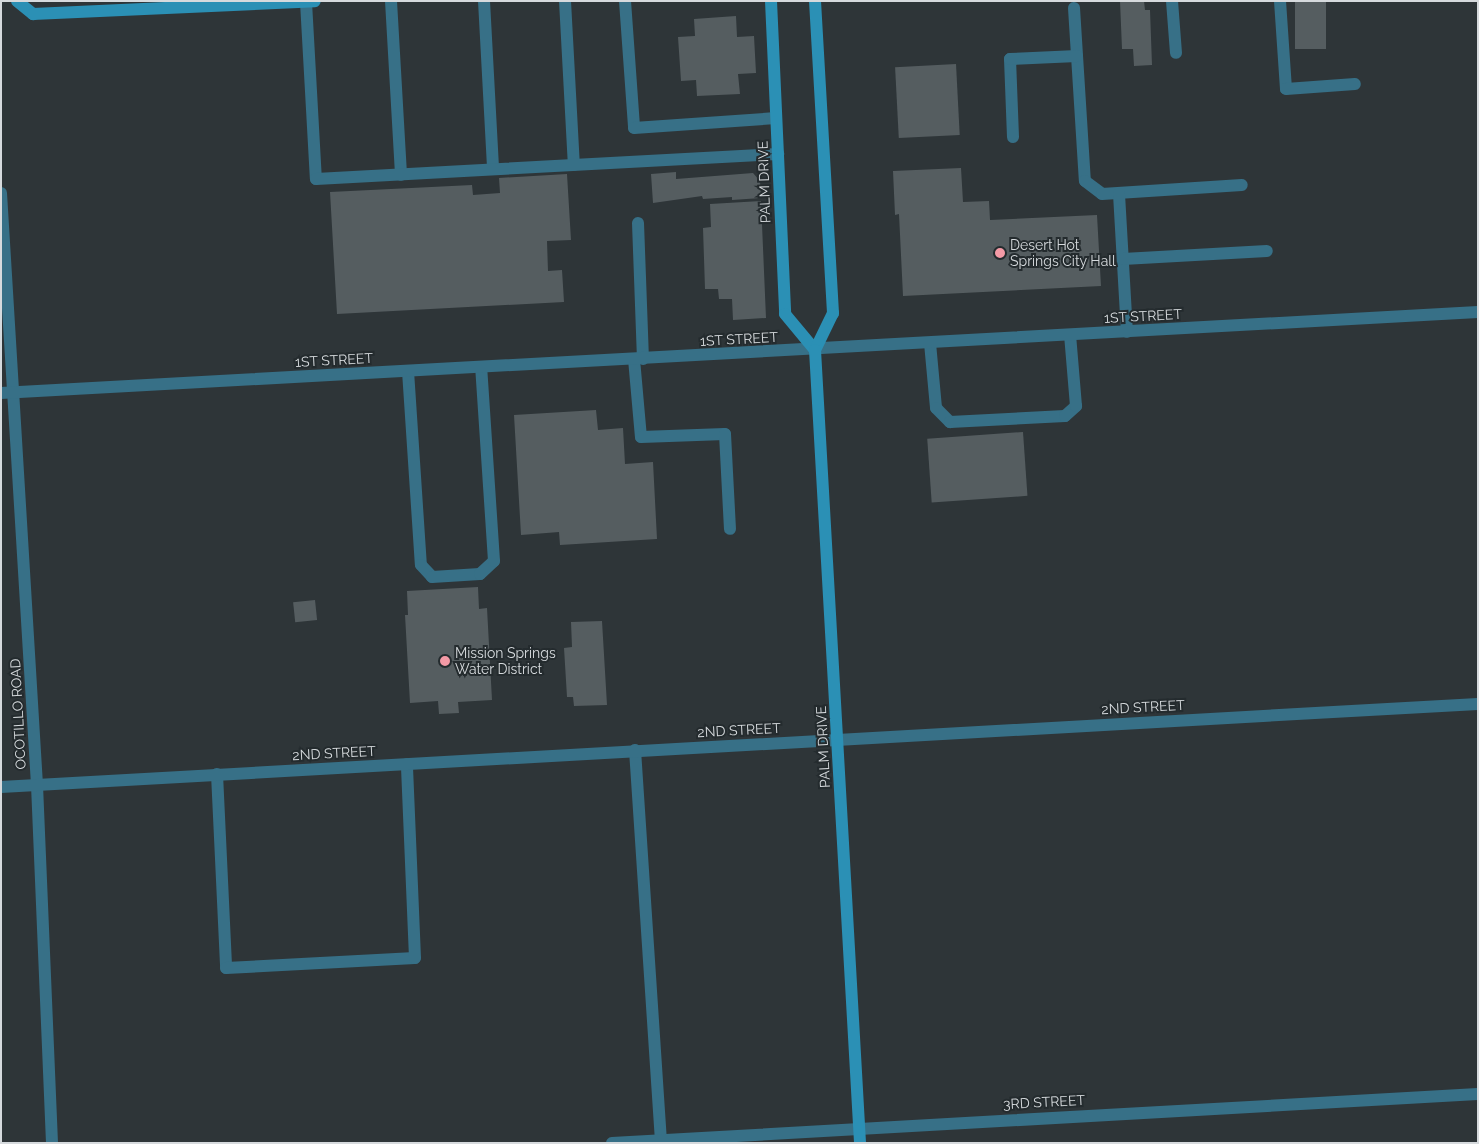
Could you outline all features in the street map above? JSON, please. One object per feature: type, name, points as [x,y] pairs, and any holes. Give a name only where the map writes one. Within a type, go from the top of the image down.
[{"type":"main road","points":[[17,1],[33,14],[315,1]]},
{"type":"main road","name":"PALM DRIVE","points":[[771,1],[785,314],[815,350]]},
{"type":"main road","name":"PALM DRIVE","points":[[816,1],[833,313],[815,350],[860,1143]]},
{"type":"street","points":[[391,1],[401,174]]},
{"type":"street","points":[[484,1],[493,169]]},
{"type":"street","points":[[566,1],[574,165]]},
{"type":"street","points":[[624,1],[634,128],[776,118]]},
{"type":"street","points":[[1172,1],[1176,53]]},
{"type":"street","points":[[1280,1],[1286,89],[1355,84]]},
{"type":"street","points":[[306,2],[316,179],[778,154]]},
{"type":"street","points":[[1074,8],[1085,181],[1102,194],[1242,185]]},
{"type":"street","points":[[1013,137],[1010,59],[1077,56]]},
{"type":"street","name":"OCOTILLO ROAD","points":[[1,193],[7,392],[37,785],[52,1143]]},
{"type":"street","points":[[1119,194],[1127,332]]},
{"type":"street","points":[[638,223],[641,437],[725,434],[730,529]]},
{"type":"street","points":[[1123,259],[1267,252]]},
{"type":"street","name":"1ST STREET","points":[[7,392],[815,350],[1478,312]]},
{"type":"street","points":[[930,343],[936,408],[950,422],[1065,416],[1076,406],[1070,335]]},
{"type":"street","points":[[408,371],[421,565],[432,577],[480,574],[494,561],[481,367]]},
{"type":"street","name":"2ND STREET","points":[[1,787],[1478,704]]},
{"type":"street","points":[[635,750],[661,1141]]},
{"type":"street","points":[[217,774],[226,968],[325,963],[415,958],[407,764]]},
{"type":"street","name":"3RD STREET","points":[[612,1143],[1478,1094]]},
{"type":"building","points":[[1120,1],[1144,1],[1145,10],[1150,10],[1152,65],[1134,66],[1133,49],[1122,49]]},
{"type":"building","points":[[1295,1],[1326,1],[1326,49],[1295,49]]},
{"type":"building","points":[[736,16],[737,37],[754,36],[756,73],[738,74],[740,94],[697,96],[696,80],[681,81],[678,37],[695,36],[694,19]]},
{"type":"building","points":[[956,64],[960,135],[899,138],[895,67]]},
{"type":"building","name":"Desert Hot Springs City Hall","points":[[961,168],[963,202],[989,201],[990,220],[1097,215],[1101,286],[903,296],[899,214],[895,215],[893,171]]},
{"type":"building","points":[[676,172],[676,179],[753,173],[760,181],[761,198],[732,200],[732,197],[703,199],[702,196],[653,203],[651,174]]},
{"type":"building","points":[[567,174],[571,240],[547,241],[548,271],[562,270],[564,302],[337,314],[330,192],[472,185],[473,195],[500,193],[499,178]]},
{"type":"building","points":[[761,201],[766,318],[733,320],[732,299],[719,299],[718,289],[705,289],[703,228],[711,227],[710,204]]},
{"type":"building","points":[[596,410],[598,430],[623,428],[625,464],[653,462],[657,539],[560,545],[559,532],[521,535],[514,415]]},
{"type":"building","points":[[1023,432],[1027,496],[932,503],[927,439]]},
{"type":"building","points":[[478,587],[479,609],[487,608],[492,700],[458,702],[459,713],[439,714],[438,701],[410,703],[405,615],[408,615],[407,591]]},
{"type":"building","points":[[315,600],[317,620],[295,622],[293,602]]},
{"type":"building","points":[[602,621],[607,705],[574,706],[573,697],[567,697],[564,648],[572,647],[571,622]]},
{"type":"place","name":"Desert Hot Springs City Hall","points":[[1000,253]]},
{"type":"place","name":"Mission Springs Water District","points":[[445,661]]}]
